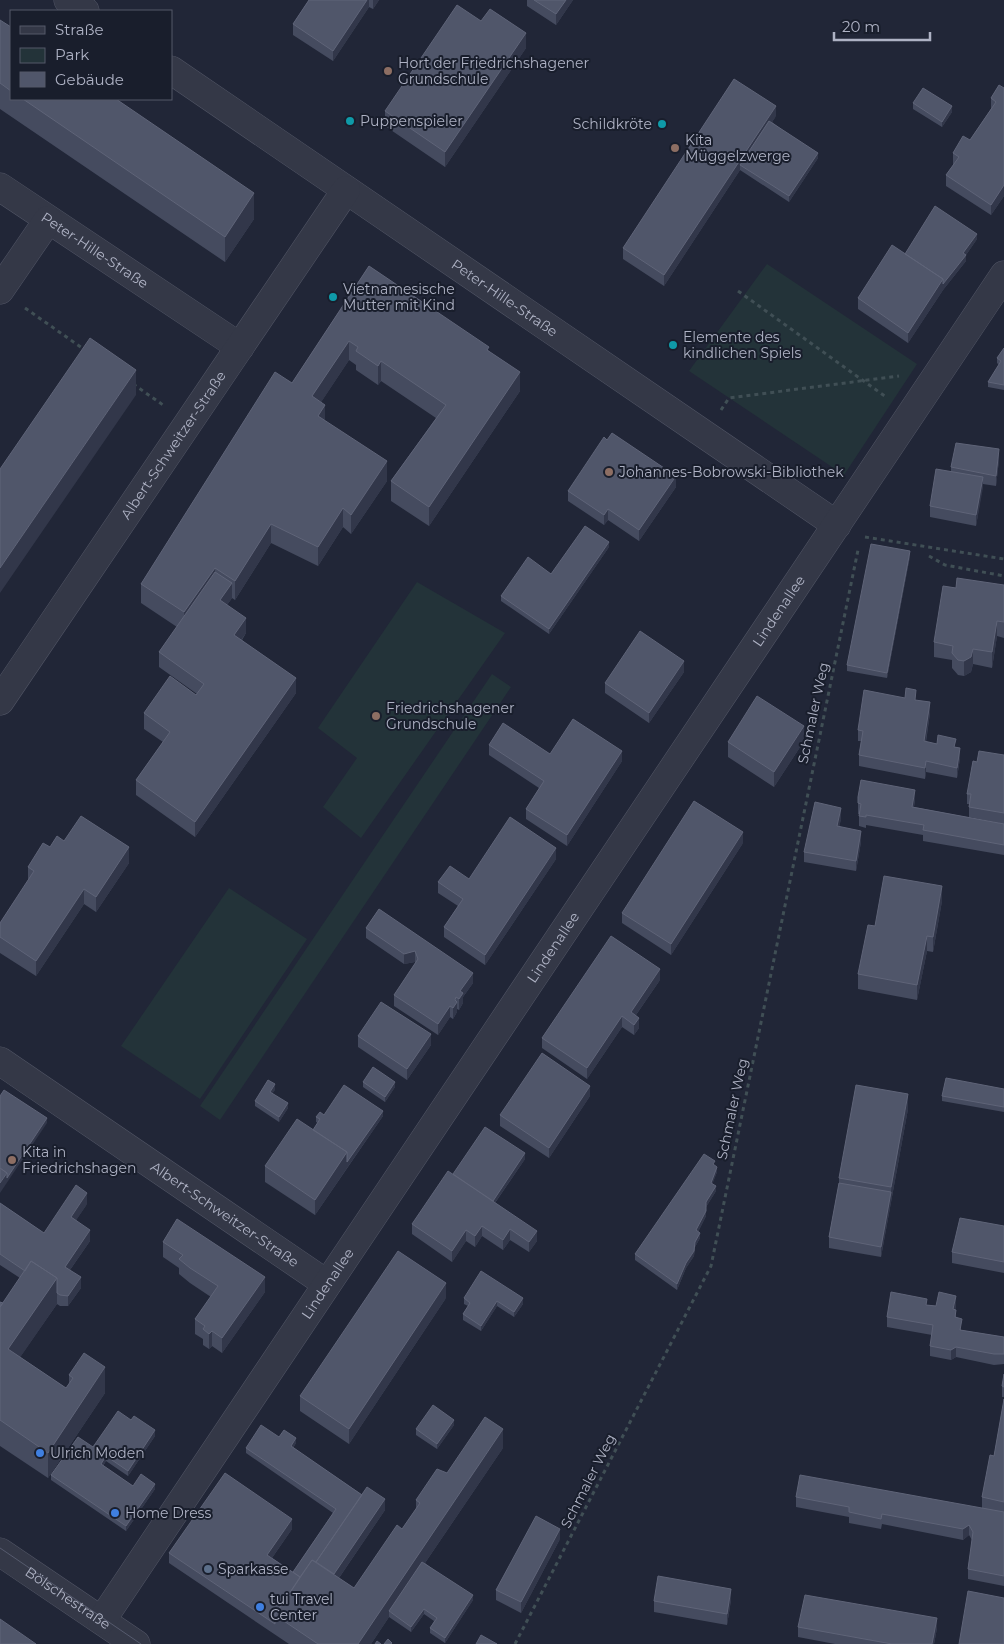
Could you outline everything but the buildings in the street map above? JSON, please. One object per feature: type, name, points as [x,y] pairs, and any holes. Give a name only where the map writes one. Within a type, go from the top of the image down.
[{"type":"street","points":[[68,0],[83,10]]},
{"type":"street","name":"Peter-Hille-Straße","points":[[172,71],[837,525]]},
{"type":"street","name":"Peter-Hille-Straße","points":[[0,187],[240,347]]},
{"type":"street","name":"Albert-Schweitzer-Straße","points":[[0,701],[346,190]]},
{"type":"street","points":[[8,297],[48,220]]},
{"type":"street","name":"Lindenallee","points":[[102,1620],[1004,275]]},
{"type":"street","name":"Albert-Schweitzer-Straße","points":[[0,1061],[327,1284]]},
{"type":"street","name":"Bölschestraße","points":[[0,1552],[136,1644]]},
{"type":"path","points":[[738,291],[860,380],[912,413]]},
{"type":"path","points":[[8,297],[90,354]]},
{"type":"path","points":[[704,433],[729,398],[909,374],[930,385]]},
{"type":"path","points":[[131,382],[188,422]]},
{"type":"path","name":"Schmaler Weg","points":[[515,1644],[711,1266],[860,540],[867,536],[1004,558]]},
{"type":"path","points":[[929,556],[945,565],[1004,576]]},
{"type":"green space","points":[[767,264],[917,364],[844,475],[689,371]]},
{"type":"green space","points":[[417,582],[505,633],[361,838],[323,807],[357,758],[318,728]]},
{"type":"green space","points":[[492,674],[511,687],[220,1120],[200,1106]]},
{"type":"green space","points":[[229,888],[307,939],[200,1099],[121,1046]]},
{"type":"tram line","points":[[0,1548],[141,1644]]},
{"type":"place","name":"Hort der Friedrichshagener Grundschule","points":[[388,71]]},
{"type":"place","name":"Puppenspieler","points":[[350,121]]},
{"type":"place","name":"Schildkröte","points":[[662,124]]},
{"type":"place","name":"Kita Müggelzwerge","points":[[675,148]]},
{"type":"place","name":"Vietnamesische Mutter mit Kind","points":[[333,297]]},
{"type":"place","name":"Elemente des kindlichen Spiels","points":[[673,345]]},
{"type":"place","name":"Johannes-Bobrowski-Bibliothek","points":[[609,472]]},
{"type":"place","name":"Friedrichshagener Grundschule","points":[[376,716]]},
{"type":"place","name":"Kita in Friedrichshagen","points":[[12,1160]]},
{"type":"place","name":"Ulrich Moden","points":[[40,1453]]},
{"type":"place","name":"Home Dress","points":[[115,1513]]},
{"type":"place","name":"Sparkasse","points":[[208,1569]]},
{"type":"place","name":"tui Travel Center","points":[[260,1607]]}]
